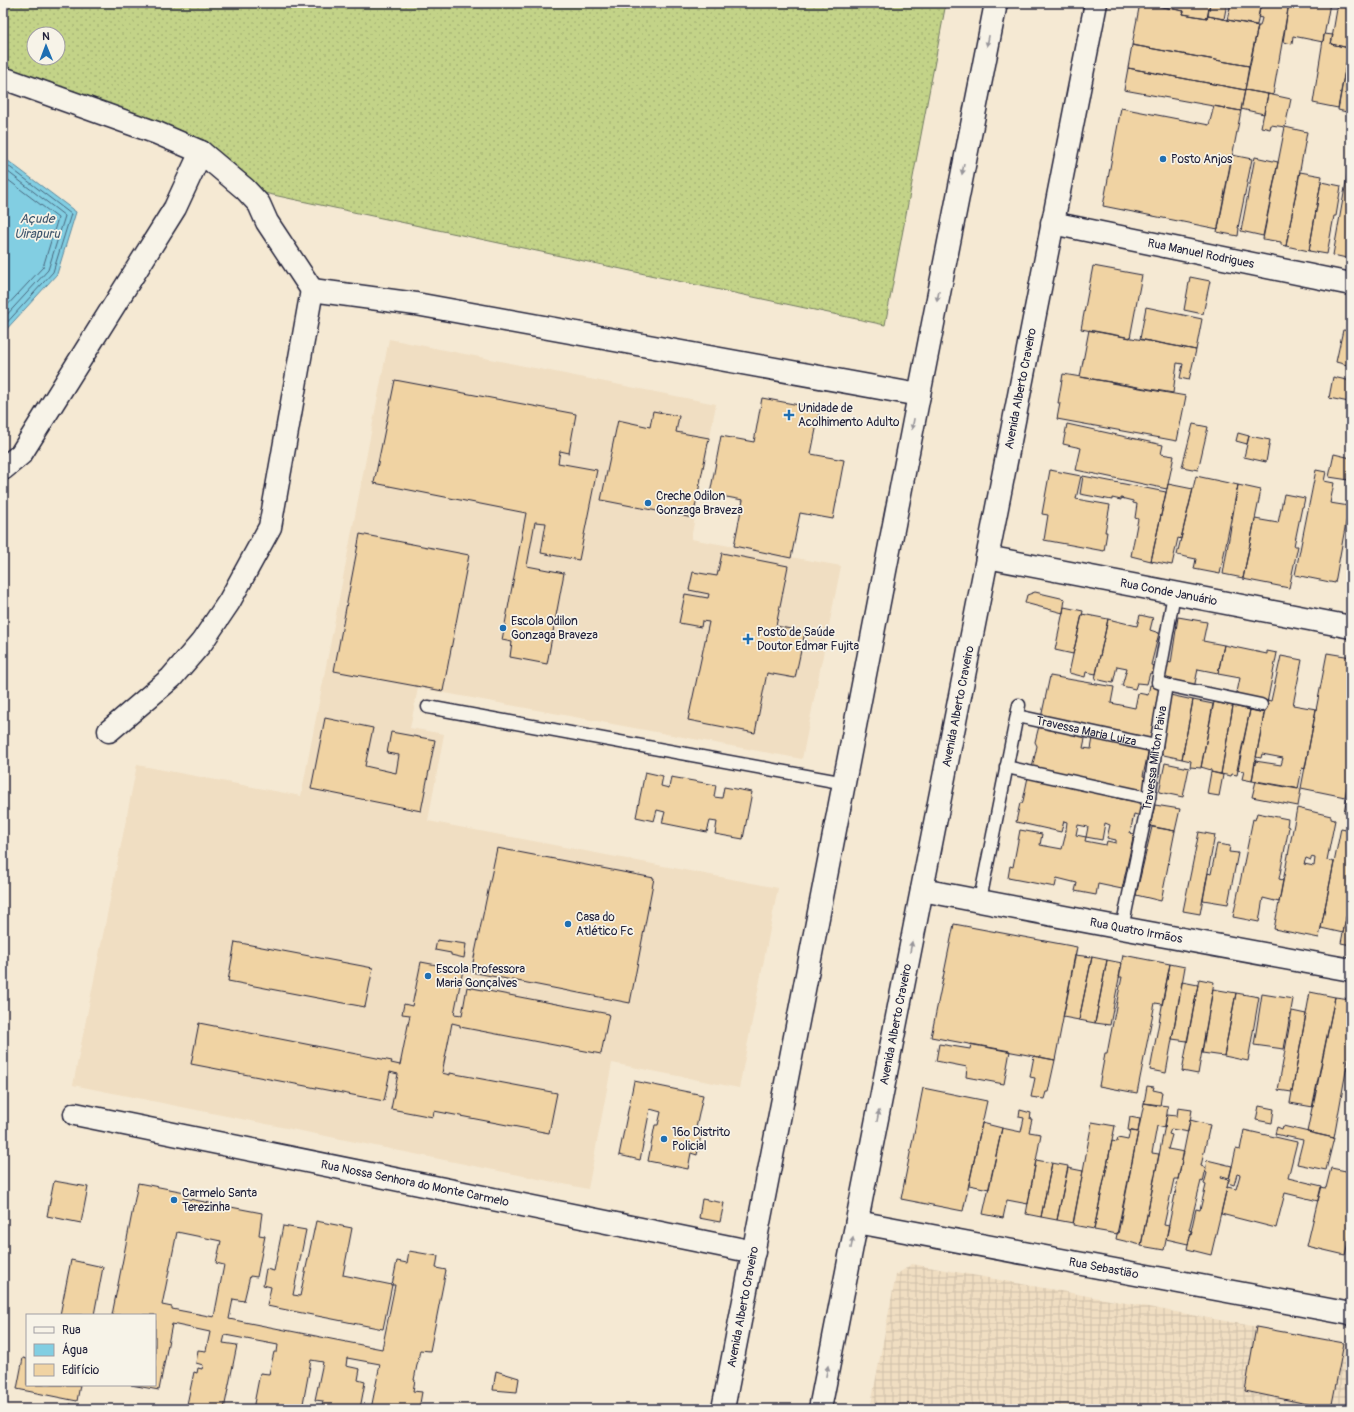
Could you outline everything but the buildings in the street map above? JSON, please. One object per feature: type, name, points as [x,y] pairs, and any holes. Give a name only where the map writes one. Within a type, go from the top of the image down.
[{"type":"street","name":"Avenida Alberto Craveiro","points":[[723,1409],[996,3]]},
{"type":"street","name":"Avenida Alberto Craveiro","points":[[820,1409],[1096,3]]},
{"type":"street","points":[[3,78],[157,133],[201,152],[258,204],[267,222],[312,290],[270,527],[228,602],[202,642],[171,678],[109,731]]},
{"type":"street","points":[[3,469],[21,454],[171,214],[201,152]]},
{"type":"street","name":"Rua Manuel Rodrigues","points":[[1052,224],[1351,284]]},
{"type":"street","points":[[312,290],[416,304],[919,395]]},
{"type":"street","name":"Rua Conde Januário","points":[[987,558],[1351,627]]},
{"type":"street","name":"Rua Quatro Irmãos","points":[[922,890],[1351,970]]},
{"type":"street","name":"Rua Nossa Senhora do Monte Carmelo","points":[[76,1114],[754,1252]]},
{"type":"street","name":"Rua Sebastião","points":[[856,1222],[1351,1314]]},
{"type":"lane","points":[[1174,594],[1158,682],[1262,706]]},
{"type":"lane","name":"Travessa Milton Paiva","points":[[1122,928],[1149,798],[1166,685]]},
{"type":"lane","points":[[428,707],[845,782]]},
{"type":"lane","name":"Travessa Maria Luiza","points":[[1006,767],[1018,711],[1156,746]]},
{"type":"lane","points":[[980,900],[1006,767],[1149,798]]},
{"type":"shaded area","points":[[389,339],[716,404],[691,539],[841,566],[802,759],[418,688],[410,728],[444,734],[428,821],[778,888],[739,1088],[612,1063],[588,1189],[73,1085],[137,765],[301,796]]},
{"type":"shaded area","points":[[912,1264],[1351,1344],[1351,1409],[870,1409],[896,1275]]},
{"type":"green space","points":[[3,3],[946,3],[885,325],[245,189],[201,152],[3,73]]},
{"type":"water","name":"Açude Uirapuru","points":[[3,157],[76,212],[57,274],[3,333]]},
{"type":"place","name":"Posto Anjos","points":[[1163,159]]},
{"type":"place","name":"Unidade de Acolhimento Adulto","points":[[789,415]]},
{"type":"place","name":"Creche Odilon Gonzaga Braveza","points":[[648,503]]},
{"type":"place","name":"Escola Odilon Gonzaga Braveza","points":[[503,628]]},
{"type":"place","name":"Posto de Saúde Doutor Edmar Fujita","points":[[748,639]]},
{"type":"place","name":"Casa do Atlético Fc","points":[[568,924]]},
{"type":"place","name":"Escola Professora Maria Gonçalves","points":[[428,976]]},
{"type":"place","name":"16º Distrito Policial","points":[[664,1139]]},
{"type":"place","name":"Carmelo Santa Terezinha","points":[[174,1200]]}]
